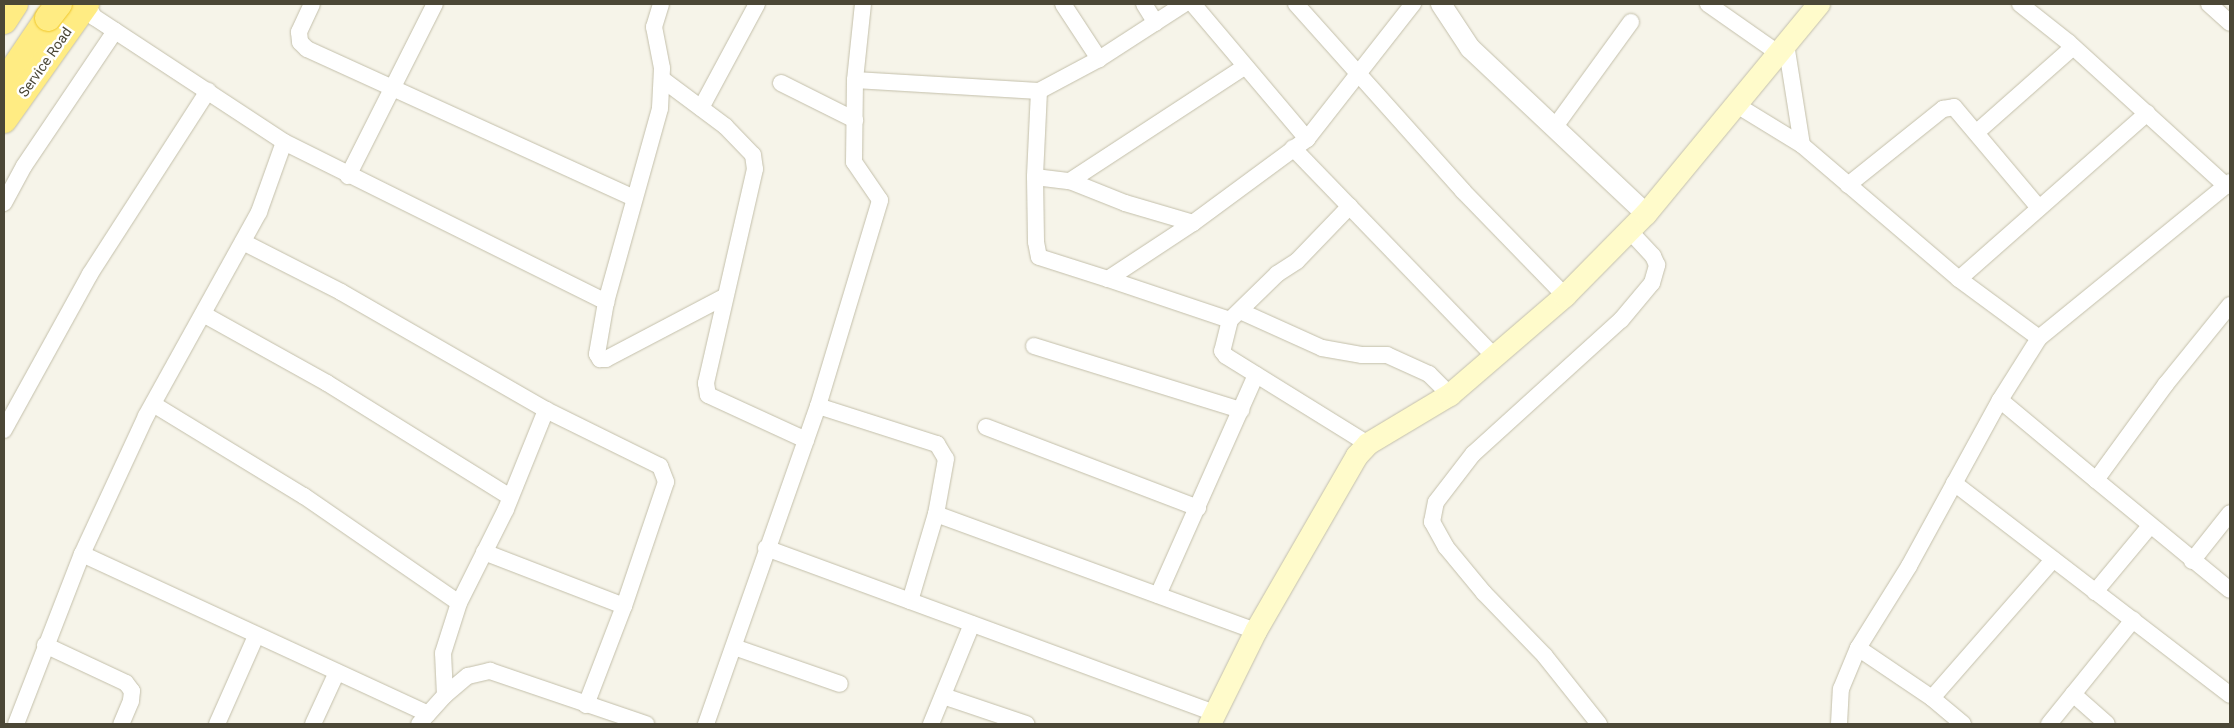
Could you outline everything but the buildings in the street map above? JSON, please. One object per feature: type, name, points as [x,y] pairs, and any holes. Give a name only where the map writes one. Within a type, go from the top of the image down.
[{"type":"highway","points":[[4,21],[60,8]]},
{"type":"highway","points":[[4,58],[60,8]]},
{"type":"highway","points":[[4,83],[60,8]]},
{"type":"highway","name":"Service Road","points":[[4,120],[60,8]]},
{"type":"main road","points":[[1213,719],[1256,630],[1357,456],[1368,444],[1450,395],[1496,358],[1565,296],[1631,232],[1819,4]]},
{"type":"street","points":[[312,4],[298,32],[300,42],[307,49],[634,198]]},
{"type":"street","points":[[348,176],[435,4]]},
{"type":"street","points":[[661,4],[654,27],[662,79],[660,108],[606,302],[597,354],[600,358],[606,359],[724,297]]},
{"type":"street","points":[[700,108],[757,4]]},
{"type":"street","points":[[706,724],[766,548],[818,406],[880,200],[854,162],[856,80],[863,4]]},
{"type":"street","points":[[1064,4],[1099,59]]},
{"type":"street","points":[[1144,4],[1156,23]]},
{"type":"street","points":[[856,80],[1039,91],[1099,59],[1184,4]]},
{"type":"street","points":[[1193,4],[1244,67],[1300,143],[1350,206],[1496,358]]},
{"type":"street","points":[[1296,4],[1358,76],[1463,191],[1565,296]]},
{"type":"street","points":[[1108,279],[1194,223],[1300,143],[1358,76],[1412,4]]},
{"type":"street","points":[[1441,4],[1470,48],[1646,214]]},
{"type":"street","points":[[1708,4],[1782,48],[1802,145]]},
{"type":"street","points":[[1839,724],[1841,689],[1858,648],[2000,400],[2039,338],[2228,184],[2073,47],[2020,4]]},
{"type":"street","points":[[2209,4],[2230,23]]},
{"type":"street","points":[[60,8],[115,32],[284,142],[348,176],[606,302]]},
{"type":"street","points":[[1554,128],[1631,22]]},
{"type":"street","points":[[4,203],[24,166],[115,32]]},
{"type":"street","points":[[1977,132],[2073,47]]},
{"type":"street","points":[[1070,181],[1244,67]]},
{"type":"street","points":[[662,79],[725,126],[753,155],[755,169],[724,297],[706,383],[708,395],[806,440]]},
{"type":"street","points":[[781,83],[855,120]]},
{"type":"street","points":[[4,430],[90,274],[208,91]]},
{"type":"street","points":[[1039,91],[1035,177],[1039,257],[1235,316],[1322,348],[1362,355],[1387,355],[1429,374],[1450,395]]},
{"type":"street","points":[[1735,104],[1802,145],[1959,279],[2039,338]]},
{"type":"street","points":[[1848,184],[1943,109],[1954,107],[2039,208]]},
{"type":"street","points":[[1959,279],[2147,112]]},
{"type":"street","points":[[16,724],[45,645],[82,554],[153,404],[259,212],[284,142]]},
{"type":"street","points":[[1035,177],[1070,181],[1125,202],[1194,223]]},
{"type":"street","points":[[1350,206],[1297,261],[1277,274],[1235,316],[1222,351],[1256,375],[1368,444]]},
{"type":"street","points":[[1599,724],[1545,656],[1484,593],[1446,547],[1432,522],[1436,502],[1473,454],[1621,320],[1652,283],[1656,265],[1653,256],[1631,232]]},
{"type":"street","points":[[243,242],[341,292],[546,410],[652,461],[665,474],[666,482],[624,606],[586,705]]},
{"type":"street","points":[[2096,480],[2166,384],[2230,305]]},
{"type":"street","points":[[203,314],[327,383],[510,498]]},
{"type":"street","points":[[1034,346],[1241,410]]},
{"type":"street","points":[[1158,595],[1256,375]]},
{"type":"street","points":[[2000,400],[2192,561],[2230,590]]},
{"type":"street","points":[[153,404],[304,496],[459,603]]},
{"type":"street","points":[[818,406],[937,444],[946,459],[936,514],[910,601]]},
{"type":"street","points":[[445,695],[443,653],[459,603],[510,498],[546,410]]},
{"type":"street","points":[[986,427],[1198,508]]},
{"type":"street","points":[[1954,483],[2230,695]]},
{"type":"street","points":[[2192,561],[2230,513]]},
{"type":"street","points":[[936,514],[1256,630]]},
{"type":"street","points":[[2096,592],[2150,526]]},
{"type":"street","points":[[766,548],[972,624],[1213,719]]},
{"type":"street","points":[[484,552],[624,606]]},
{"type":"street","points":[[82,554],[336,672],[423,719],[445,695],[468,676],[490,671],[640,723]]},
{"type":"street","points":[[1932,698],[2053,560]]},
{"type":"street","points":[[2049,724],[2133,620]]},
{"type":"street","points":[[931,724],[972,624]]},
{"type":"street","points":[[217,724],[256,636]]},
{"type":"street","points":[[45,645],[126,682],[132,691],[131,701],[121,724]]},
{"type":"street","points":[[734,646],[840,684]]},
{"type":"street","points":[[1858,648],[1932,698],[1964,724]]},
{"type":"street","points":[[313,724],[336,672]]},
{"type":"street","points":[[2072,694],[2107,724]]},
{"type":"street","points":[[943,696],[1020,723]]}]
